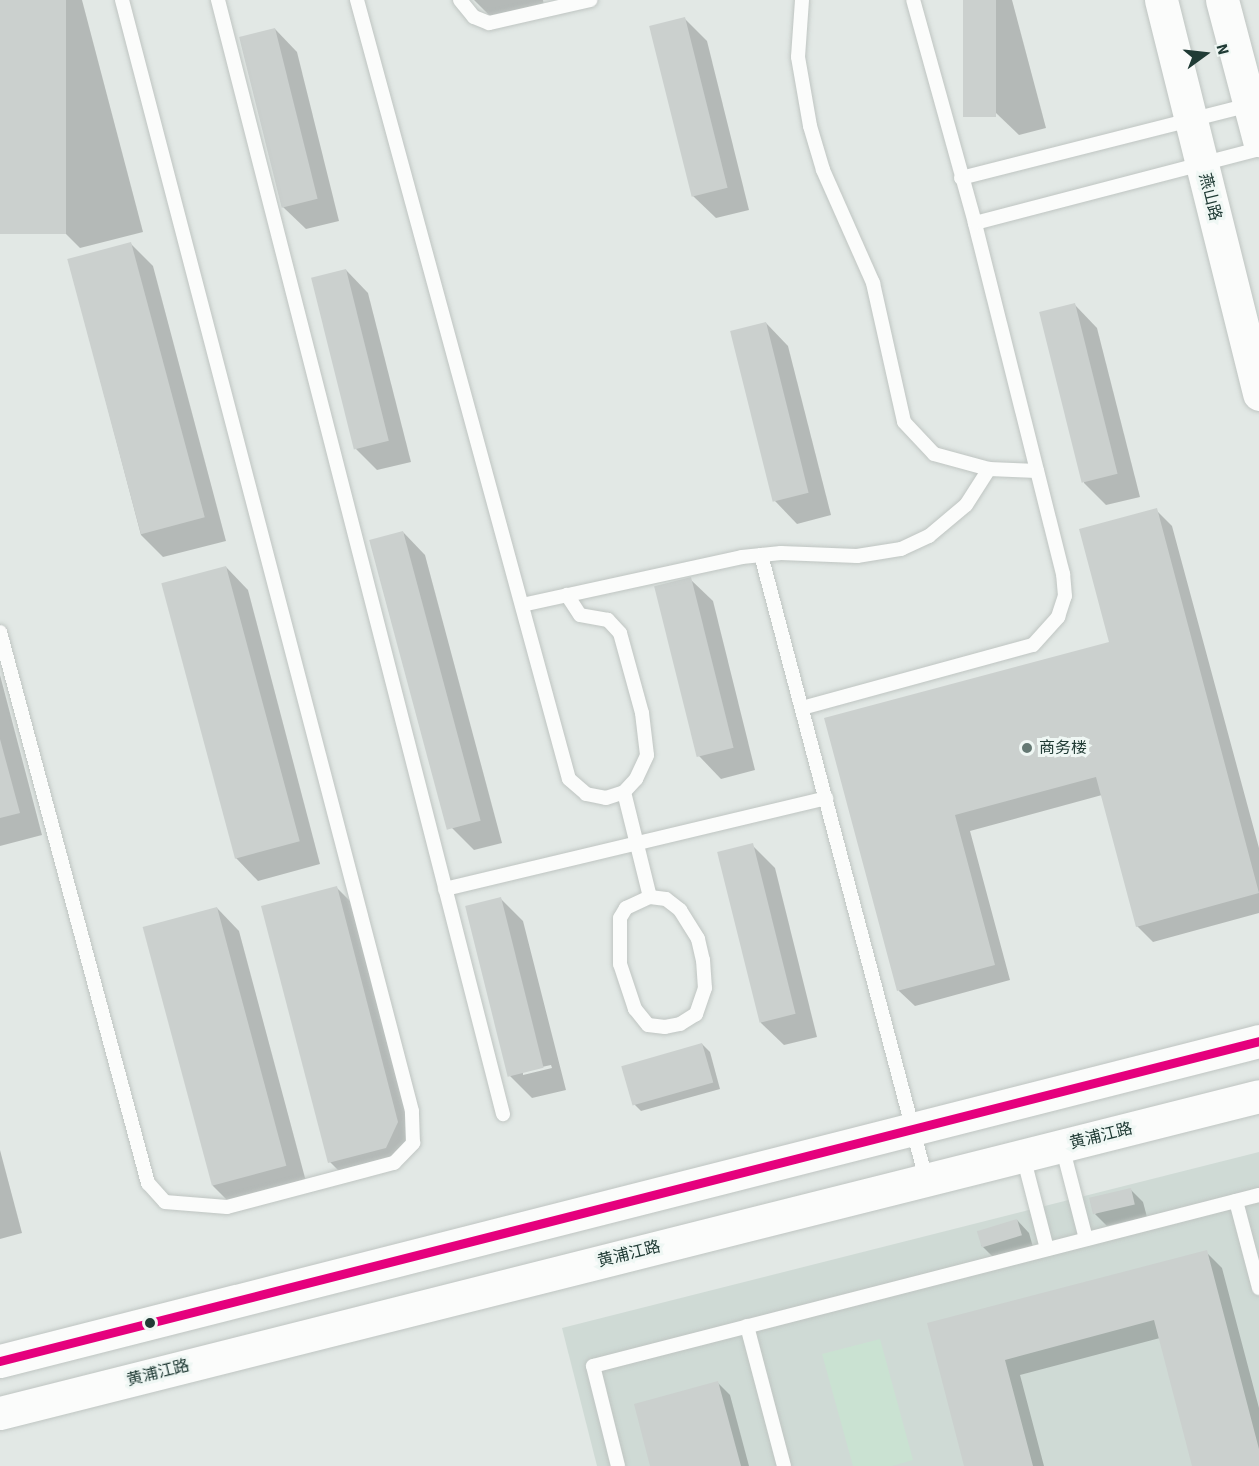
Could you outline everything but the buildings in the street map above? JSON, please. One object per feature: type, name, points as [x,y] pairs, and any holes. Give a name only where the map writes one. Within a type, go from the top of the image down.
[{"type":"street","name":"燕山路","points":[[1161,0],[1259,394]]},
{"type":"street","points":[[1222,0],[1259,140]]},
{"type":"street","points":[[0,1361],[1259,1041]]},
{"type":"street","name":"黄浦江路","points":[[0,1413],[1259,1096]]},
{"type":"lane","points":[[0,632],[148,1183],[165,1202],[227,1207],[394,1163],[413,1143],[412,1111],[122,0]]},
{"type":"lane","points":[[218,0],[503,1114]]},
{"type":"lane","points":[[357,0],[569,779],[586,795],[606,798],[624,792],[636,779],[647,755],[642,713],[620,633],[608,620],[580,615],[567,595]]},
{"type":"lane","points":[[460,0],[474,17],[489,23],[590,0]]},
{"type":"lane","points":[[801,0],[798,57],[810,126],[823,170],[873,283],[900,409],[921,444],[934,454],[989,469],[1037,471]]},
{"type":"lane","points":[[802,708],[1012,653],[1033,645],[1047,633],[1058,617],[1065,596],[1063,574],[975,224],[913,0]]},
{"type":"lane","points":[[961,178],[1250,105]]},
{"type":"lane","points":[[975,224],[1259,149]]},
{"type":"lane","points":[[522,605],[702,563],[761,555],[857,556],[901,549],[929,536],[966,505],[989,469]]},
{"type":"lane","points":[[761,555],[926,1180]]},
{"type":"lane","points":[[624,792],[650,897]]},
{"type":"lane","points":[[445,889],[826,798]]},
{"type":"lane","points":[[650,897],[666,899],[680,910],[698,939],[703,960],[705,988],[696,1014],[680,1024],[665,1027],[648,1024],[635,1009],[620,964],[620,918],[626,908],[650,897]]},
{"type":"lane","points":[[1062,1146],[1086,1239]]},
{"type":"lane","points":[[1023,1155],[1047,1250]]},
{"type":"lane","points":[[618,1466],[593,1366],[1259,1195]]},
{"type":"lane","points":[[1236,1201],[1259,1288]]},
{"type":"lane","points":[[747,1326],[784,1466]]},
{"type":"shaded area","points":[[1259,1152],[1259,1466],[597,1466],[562,1328]]},
{"type":"green space","points":[[880,1339],[913,1460],[892,1466],[853,1466],[822,1354]]},
{"type":"transit line","points":[[0,1361],[1259,1041]]},
{"type":"place","name":"商务楼","points":[[1027,748]]}]
